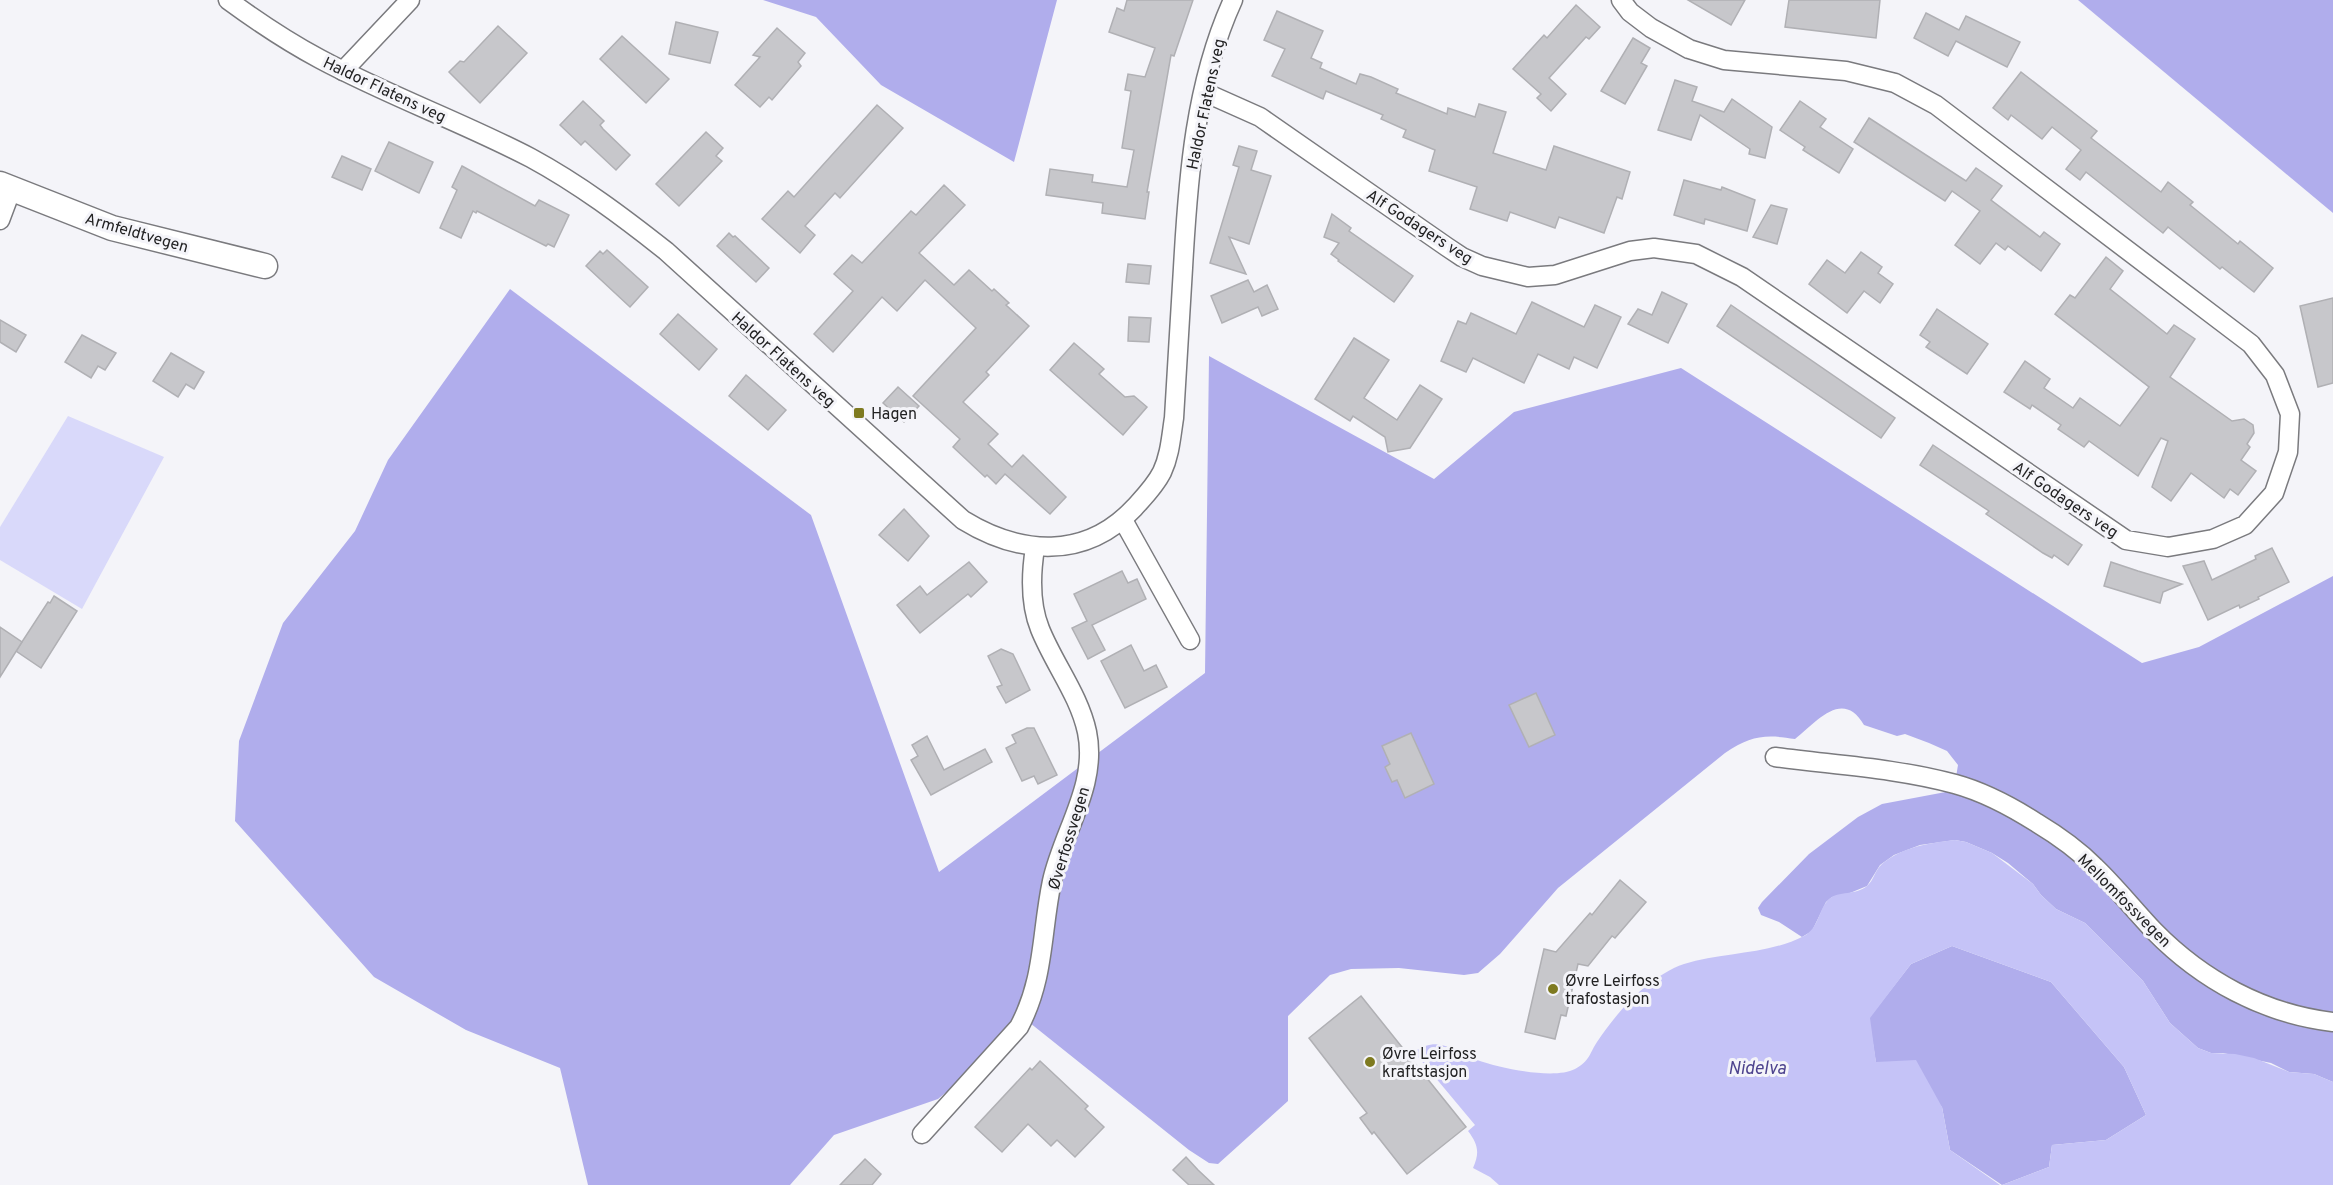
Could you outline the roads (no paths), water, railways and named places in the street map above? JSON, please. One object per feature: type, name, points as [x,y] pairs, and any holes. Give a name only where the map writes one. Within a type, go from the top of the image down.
[{"type":"street","name":"Haldor Flatens veg","points":[[228,0],[268,29],[343,71],[465,125],[567,178],[617,212],[666,251],[963,520],[995,537],[1035,548],[1062,547],[1101,534],[1123,520],[1149,492],[1162,472],[1169,451],[1173,418],[1188,187],[1204,92],[1213,55],[1233,0]]},
{"type":"street","points":[[343,71],[410,0]]},
{"type":"street","name":"Alf Godagers veg","points":[[1204,92],[1260,117],[1446,247],[1482,266],[1528,277],[1555,275],[1630,251],[1654,248],[1696,254],[1742,277],[2126,540],[2168,547],[2213,539],[2245,525],[2274,493],[2288,452],[2290,414],[2275,375],[2251,344],[1936,105],[1895,83],[1846,71],[1724,60],[1689,49],[1651,28],[1630,12],[1621,0]]},
{"type":"street","name":"Armfeldtvegen","points":[[0,220],[6,186],[112,228],[265,266]]},
{"type":"street","points":[[1123,520],[1190,640]]},
{"type":"street","name":"Øverfossvegen","points":[[922,1134],[1019,1027],[1030,1006],[1038,979],[1053,881],[1085,787],[1089,760],[1088,735],[1083,715],[1039,627],[1032,581],[1035,548]]},
{"type":"street","name":"Mellomfossvegen","points":[[1774,756],[1922,776],[1957,784],[2000,802],[2070,845],[2095,867],[2154,931],[2201,972],[2253,1000],[2316,1020],[2333,1022]]},
{"type":"water","name":"Nidelva","points":[[1955,840],[1992,853],[2033,884],[2056,909],[2085,923],[2143,981],[2170,1023],[2198,1048],[2211,1053],[2254,1058],[2289,1072],[2314,1074],[2333,1082],[2333,1185],[2002,1185],[2049,1167],[2052,1145],[2106,1140],[2146,1115],[2124,1067],[2051,982],[1952,946],[1911,964],[1870,1018],[1876,1062],[1916,1060],[1942,1107],[1950,1150],[2000,1185],[1499,1185],[1473,1168],[1477,1158],[1477,1149],[1468,1131],[1475,1125],[1414,1052],[1423,1047],[1439,1045],[1477,1060],[1512,1069],[1554,1073],[1575,1069],[1586,1060],[1625,1006],[1645,987],[1664,974],[1684,964],[1775,947],[1804,936],[1816,924],[1829,899],[1863,889],[1869,884],[1880,866],[1890,858],[1916,847]]},
{"type":"place","name":"Hagen","points":[[859,413]]},
{"type":"place","name":"Øvre Leirfoss trafostasjon","points":[[1553,989]]},
{"type":"place","name":"Øvre Leirfoss kraftstasjon","points":[[1370,1062]]}]
